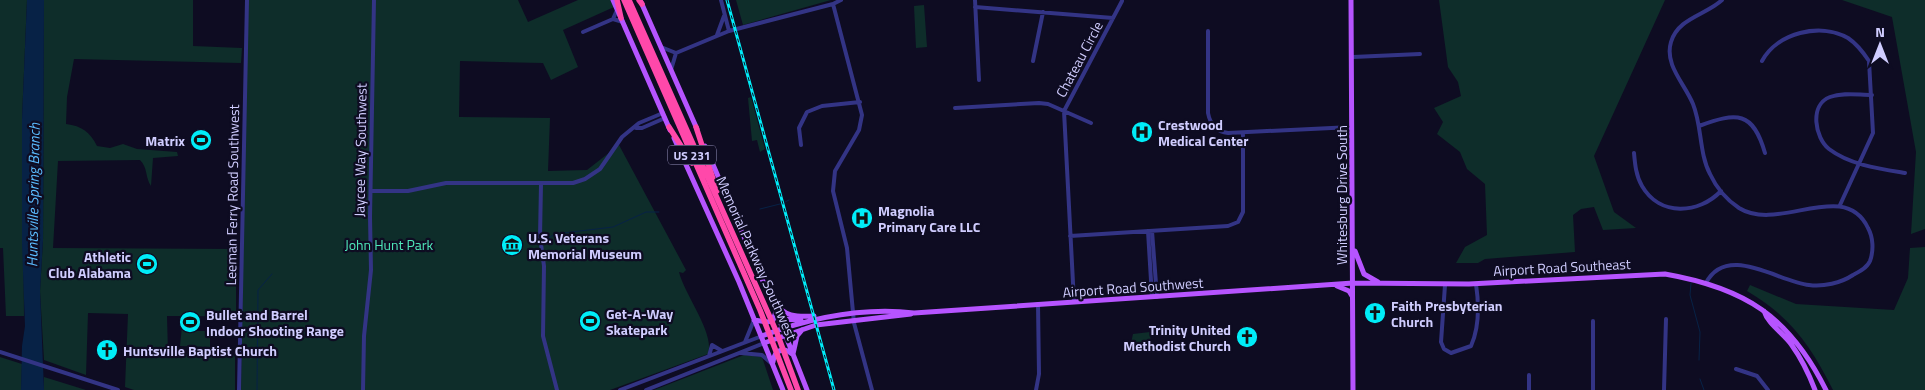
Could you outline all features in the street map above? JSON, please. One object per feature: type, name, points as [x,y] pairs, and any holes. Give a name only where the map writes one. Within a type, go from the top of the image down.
[{"type":"highway","points":[[617,0],[622,20]]},
{"type":"highway","name":"Memorial Parkway Southwest","points":[[624,0],[701,176],[763,309],[790,356],[798,390]]},
{"type":"highway","name":"Memorial Parkway Southwest","points":[[629,0],[718,198],[763,309],[791,390]]},
{"type":"highway","points":[[669,127],[701,176]]},
{"type":"highway","points":[[696,127],[718,198]]},
{"type":"main road","points":[[613,0],[762,336],[783,390]]},
{"type":"main road","name":"Whitesburg Drive South","points":[[1351,0],[1353,390]]},
{"type":"main road","points":[[640,1],[783,328],[790,356],[806,390]]},
{"type":"main road","points":[[1353,245],[1364,274],[1381,284]]},
{"type":"main road","name":"Airport Road Southeast","points":[[1353,283],[1476,284],[1655,274],[1706,283],[1726,290],[1764,310]]},
{"type":"main road","name":"Airport Road Southwest","points":[[764,343],[803,328],[914,313],[1353,283]]},
{"type":"main road","points":[[1335,285],[1349,291],[1353,298]]},
{"type":"main road","points":[[764,286],[776,306],[787,314],[803,317],[830,316]]},
{"type":"main road","points":[[1764,310],[1766,317],[1781,332],[1802,360],[1815,390]]},
{"type":"main road","points":[[1764,310],[1773,316],[1794,338],[1813,364],[1826,390]]},
{"type":"main road","name":"Airport Road Southwest","points":[[762,336],[783,328],[830,316],[900,311],[914,313]]},
{"type":"main road","points":[[754,320],[768,322],[773,320],[776,312]]},
{"type":"main road","points":[[779,319],[814,319]]},
{"type":"main road","points":[[790,356],[797,336],[803,328]]},
{"type":"main road","points":[[773,364],[774,356],[779,351],[785,350],[790,356]]},
{"type":"street","name":"Leeman Ferry Road Southwest","points":[[239,390],[247,0]]},
{"type":"street","name":"Jaycee Way Southwest","points":[[363,390],[364,336],[371,270],[374,0]]},
{"type":"street","points":[[721,0],[729,31]]},
{"type":"street","points":[[661,47],[676,53],[729,31],[833,4],[841,0]]},
{"type":"street","points":[[975,0],[979,80]]},
{"type":"street","points":[[1706,283],[1712,273],[1720,268],[1735,266],[1771,272],[1810,285],[1830,284],[1848,279],[1863,270],[1870,261],[1873,246],[1865,221],[1853,211],[1840,204],[1770,216],[1754,214],[1739,208],[1721,191],[1709,173],[1694,105],[1674,71],[1669,54],[1671,42],[1676,31],[1686,22],[1706,12],[1722,0]]},
{"type":"street","name":"Chateau Circle","points":[[1064,111],[1122,1]]},
{"type":"street","points":[[833,4],[862,115],[859,130],[835,170],[833,187],[847,248],[852,314],[872,390]]},
{"type":"street","points":[[975,7],[1113,18]]},
{"type":"street","points":[[613,19],[617,10]]},
{"type":"street","points":[[1033,61],[1043,12]]},
{"type":"street","points":[[717,35],[724,13]]},
{"type":"street","points":[[583,32],[613,19],[622,20]]},
{"type":"street","points":[[1762,61],[1777,43],[1808,31],[1841,36],[1855,44],[1868,61],[1872,96],[1873,132],[1840,204]]},
{"type":"street","points":[[1208,32],[1209,118],[1212,124],[1222,132],[1243,133],[1352,127]]},
{"type":"street","points":[[671,70],[676,53]]},
{"type":"street","points":[[1352,57],[1420,54]]},
{"type":"street","points":[[1872,96],[1844,94],[1828,98],[1819,108],[1818,114],[1817,132],[1821,142],[1830,150],[1870,168],[1905,173]]},
{"type":"street","points":[[801,145],[799,128],[807,112],[822,106],[860,102]]},
{"type":"street","points":[[955,108],[1039,103],[1064,111],[1091,123]]},
{"type":"street","points":[[1064,111],[1074,302]]},
{"type":"street","points":[[371,191],[408,191],[454,182],[573,183],[594,174],[607,161],[622,137],[636,128],[639,123],[664,116]]},
{"type":"street","points":[[1699,126],[1725,118],[1747,120],[1755,125],[1765,153]]},
{"type":"street","points":[[1070,236],[1228,226],[1241,220],[1243,207],[1243,133]]},
{"type":"street","points":[[1634,153],[1637,175],[1641,185],[1660,204],[1682,210],[1695,208],[1713,199],[1721,191]]},
{"type":"street","points":[[541,184],[540,237],[544,266],[543,336],[557,390]]},
{"type":"street","points":[[1150,231],[1155,297]]},
{"type":"street","points":[[1445,284],[1441,342],[1444,349],[1451,353],[1471,346],[1474,339],[1478,299],[1476,284]]},
{"type":"street","points":[[1036,390],[1039,379],[1038,304]]},
{"type":"street","points":[[1664,390],[1666,319]]},
{"type":"street","points":[[745,342],[754,320]]},
{"type":"street","points":[[1592,390],[1593,321]]},
{"type":"street","name":"Airport Road Southwest","points":[[620,390],[762,336]]},
{"type":"street","name":"Airport Road Southwest","points":[[646,390],[764,343]]},
{"type":"street","points":[[709,356],[712,345],[722,351]]},
{"type":"street","points":[[0,352],[118,390]]},
{"type":"street","points":[[739,353],[762,356],[773,364]]},
{"type":"street","points":[[1736,370],[1756,376],[1768,390]]},
{"type":"street","points":[[1529,375],[1529,390]]},
{"type":"green space","points":[[0,0],[27,0],[22,119],[24,316],[6,316],[3,248],[0,248]]},
{"type":"green space","points":[[44,0],[193,0],[193,46],[242,48],[241,63],[74,59],[67,97],[66,124],[85,130],[97,146],[110,148],[123,144],[137,149],[177,152],[178,156],[153,158],[151,186],[140,160],[58,161],[53,248],[236,249],[236,317],[196,316],[196,331],[210,331],[210,347],[180,346],[183,316],[167,316],[168,353],[235,355],[235,390],[134,390],[125,387],[128,314],[88,313],[86,375],[44,360],[40,291],[43,240]]},
{"type":"green space","name":"John Hunt Park","points":[[247,0],[518,0],[528,22],[578,0],[611,0],[614,7],[563,30],[578,67],[551,80],[543,63],[460,61],[459,117],[550,118],[548,171],[587,170],[619,145],[686,270],[683,273],[679,272],[707,336],[708,354],[610,390],[241,390]]},
{"type":"green space","points":[[736,0],[831,0],[743,25]]},
{"type":"green space","points":[[1439,0],[1665,0],[1594,156],[1614,212],[1636,228],[1603,230],[1594,207],[1581,209],[1573,215],[1575,252],[1485,259],[1478,263],[1456,263],[1465,247],[1487,235],[1485,184],[1467,169],[1460,152],[1437,134],[1443,122],[1434,108],[1461,96],[1458,82],[1448,67]]},
{"type":"green space","points":[[1842,0],[1925,0],[1925,229],[1911,234],[1916,152],[1892,17]]},
{"type":"green space","points":[[924,5],[927,47],[916,48],[914,6]]},
{"type":"green space","points":[[751,97],[765,149],[760,152],[757,140],[752,141],[748,98]]},
{"type":"green space","points":[[1925,247],[1925,390],[1833,390],[1816,359],[1798,333],[1775,311],[1747,291],[1750,285],[1796,304],[1894,310],[1908,278],[1910,248]]},
{"type":"green space","points":[[1150,332],[1151,346],[1138,349],[1135,344],[1131,343],[1133,334]]},
{"type":"green space","points":[[744,355],[762,357],[773,390],[654,390]]},
{"type":"green space","points":[[0,357],[22,364],[21,390],[0,390]]},
{"type":"green space","points":[[44,377],[86,390],[44,390]]},
{"type":"water","name":"Huntsville Spring Branch","points":[[27,0],[44,0],[43,240],[40,291],[44,390],[21,390],[22,346],[25,326],[22,244],[22,119]]},
{"type":"waterway","points":[[785,202],[789,200]]},
{"type":"waterway","points":[[760,209],[780,204]]},
{"type":"waterway","points":[[547,239],[555,234],[613,227],[646,212],[659,212]]},
{"type":"waterway","points":[[257,390],[258,290],[272,274]]},
{"type":"waterway","points":[[1691,283],[1690,295],[1700,332],[1699,360]]},
{"type":"waterway","points":[[1700,379],[1704,390]]},
{"type":"railway","points":[[727,0],[834,390]]},
{"type":"place","name":"Crestwood Medical Center","points":[[1142,132]]},
{"type":"place","name":"Matrix","points":[[201,140]]},
{"type":"place","name":"Magnolia Primary Care LLC","points":[[862,218]]},
{"type":"place","name":"U.S. Veterans Memorial Museum","points":[[512,245]]},
{"type":"place","name":"Athletic Club Alabama","points":[[147,264]]},
{"type":"place","name":"Faith Presbyterian Church","points":[[1375,313]]},
{"type":"place","name":"Get-A-Way Skatepark","points":[[590,321]]},
{"type":"place","name":"Bullet and Barrel Indoor Shooting Range","points":[[190,322]]},
{"type":"place","name":"Trinity United Methodist Church","points":[[1247,337]]},
{"type":"place","name":"Huntsville Baptist Church","points":[[107,350]]}]
